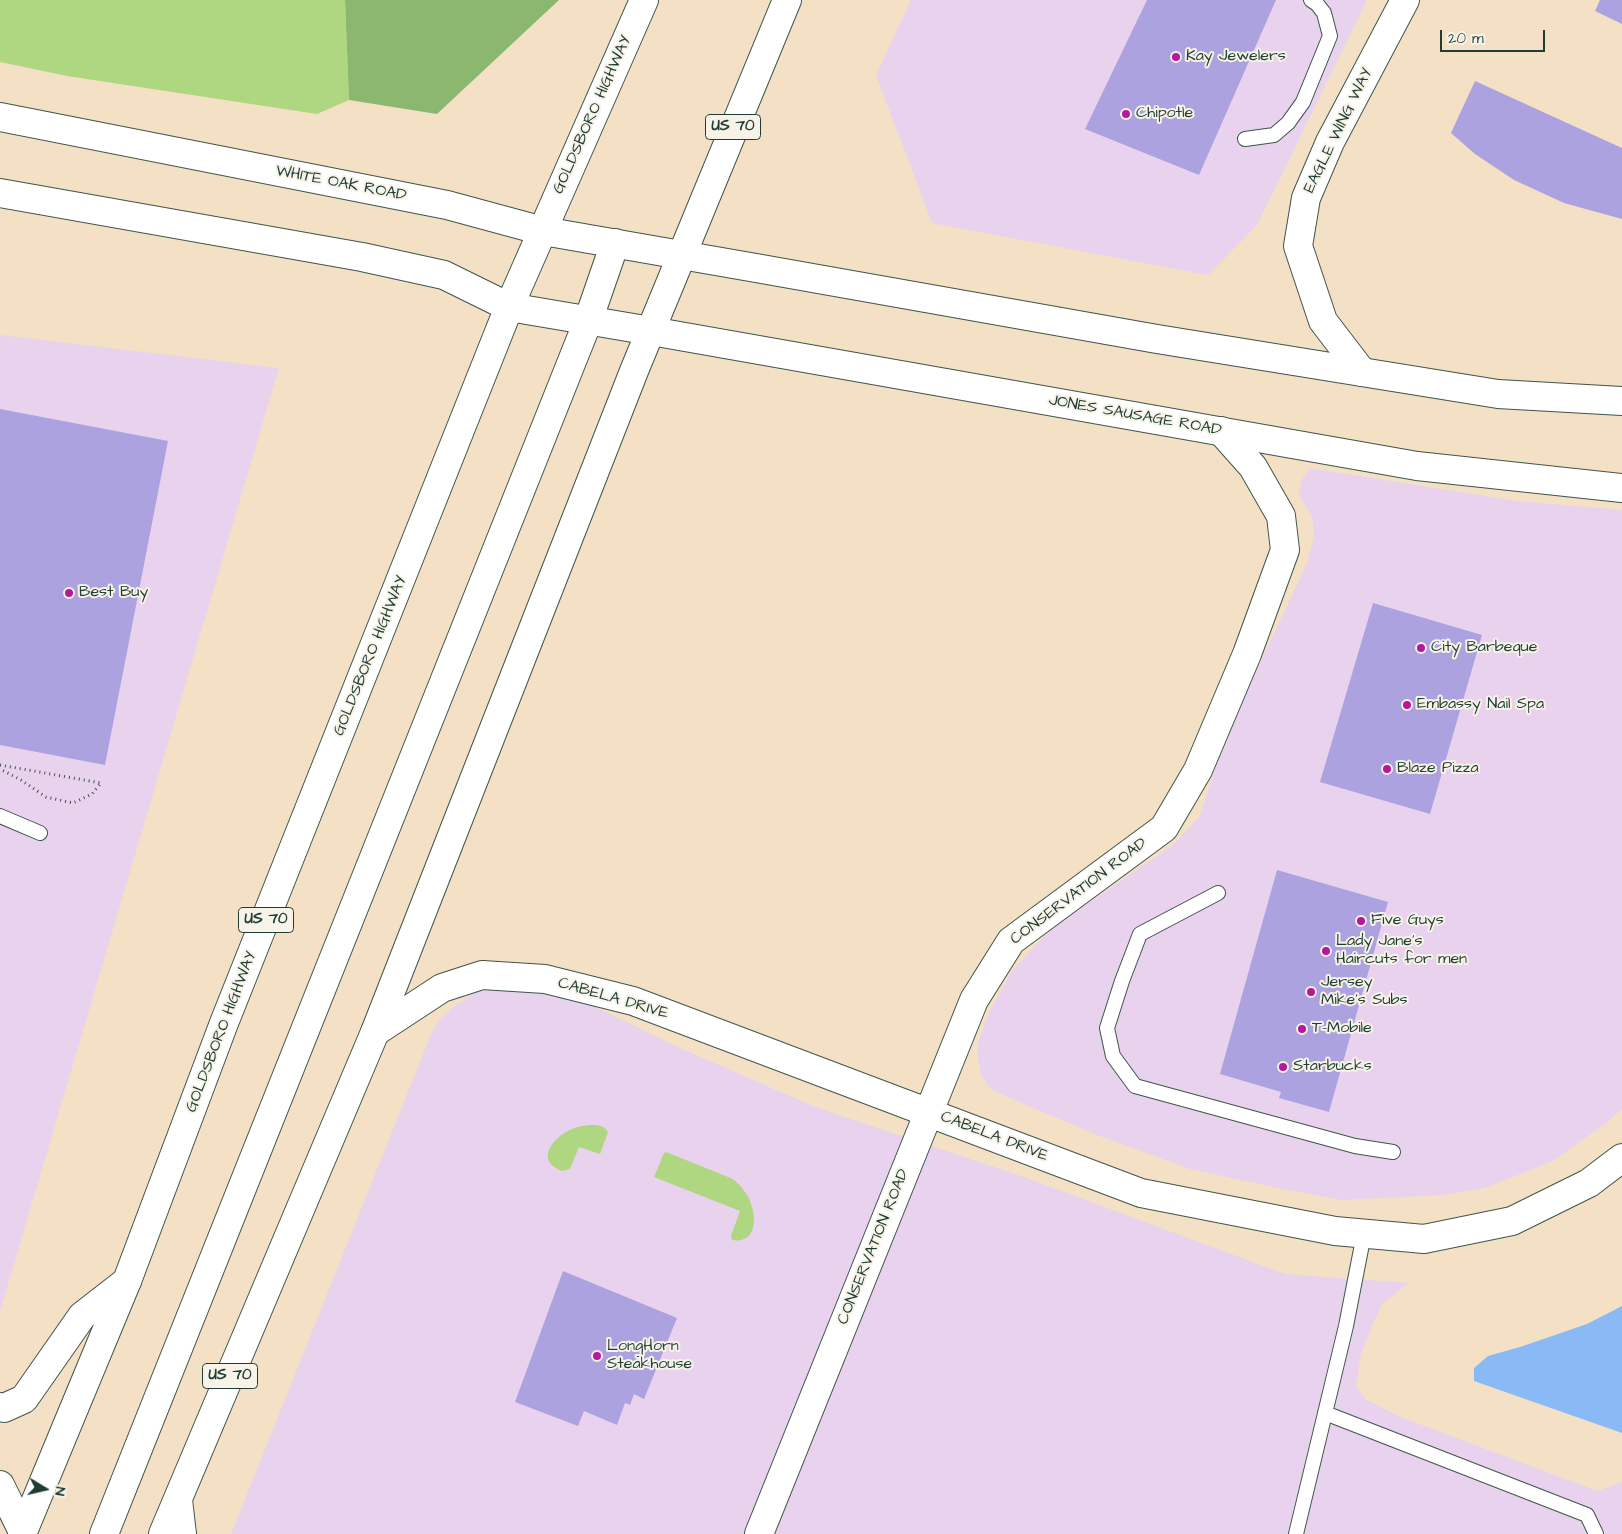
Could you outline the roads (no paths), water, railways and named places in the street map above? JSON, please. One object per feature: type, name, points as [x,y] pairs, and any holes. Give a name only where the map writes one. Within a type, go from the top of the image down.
[{"type":"main road","name":"GOLDSBORO HIGHWAY","points":[[543,231],[644,0]]},
{"type":"main road","name":"US 70","points":[[163,1534],[375,1032],[680,255],[787,0]]},
{"type":"main road","name":"EAGLE WING WAY","points":[[1362,372],[1323,321],[1298,246],[1306,198],[1330,142],[1405,0]]},
{"type":"main road","name":"WHITE OAK ROAD","points":[[0,116],[447,205],[543,231],[680,255]]},
{"type":"main road","points":[[0,192],[362,257],[444,275],[509,308],[651,331]]},
{"type":"main road","name":"US 70","points":[[509,308],[543,231]]},
{"type":"main road","points":[[104,1534],[588,321],[615,243]]},
{"type":"main road","points":[[680,255],[1147,337],[1498,394],[1622,401]]},
{"type":"main road","name":"GOLDSBORO HIGHWAY","points":[[22,1533],[126,1281],[224,1024],[509,308]]},
{"type":"main road","name":"JONES SAUSAGE ROAD","points":[[651,331],[1417,466],[1622,488]]},
{"type":"main road","name":"CONSERVATION ROAD","points":[[759,1534],[974,1000],[1011,941],[1164,828],[1198,770],[1246,654],[1285,550],[1281,516],[1253,467],[1221,431]]},
{"type":"main road","name":"CABELA DRIVE","points":[[375,1032],[442,988],[482,975],[545,979],[633,1001],[1141,1193],[1336,1231],[1364,1234],[1424,1239],[1512,1221],[1589,1182],[1622,1158]]},
{"type":"main road","points":[[0,1407],[4,1408],[24,1399],[82,1316],[126,1281]]},
{"type":"main road","points":[[0,1486],[22,1533]]},
{"type":"main road","points":[[178,1500],[182,1534]]},
{"type":"lane","points":[[1245,139],[1274,135],[1288,123],[1304,102],[1330,36],[1324,13],[1311,0]]},
{"type":"lane","points":[[0,816],[40,833]]},
{"type":"lane","points":[[1218,893],[1140,934],[1107,1028],[1114,1056],[1135,1086],[1355,1146],[1393,1152]]},
{"type":"lane","points":[[1296,1534],[1346,1326],[1364,1234]]},
{"type":"lane","points":[[1326,1413],[1587,1515],[1596,1534]]},
{"type":"water","points":[[1622,1306],[1622,1433],[1474,1381],[1474,1368],[1488,1356],[1587,1324]]},
{"type":"place","name":"Kay Jewelers","points":[[1176,57]]},
{"type":"place","name":"Chipotle","points":[[1126,114]]},
{"type":"place","name":"Best Buy","points":[[69,593]]},
{"type":"place","name":"City Barbeque","points":[[1421,648]]},
{"type":"place","name":"Embassy Nail Spa","points":[[1407,705]]},
{"type":"place","name":"Blaze Pizza","points":[[1387,769]]},
{"type":"place","name":"Five Guys","points":[[1361,921]]},
{"type":"place","name":"Lady Jane's Haircuts for men","points":[[1326,951]]},
{"type":"place","name":"Jersey Mike's Subs","points":[[1311,992]]},
{"type":"place","name":"T-Mobile","points":[[1302,1029]]},
{"type":"place","name":"Starbucks","points":[[1283,1067]]},
{"type":"place","name":"LongHorn Steakhouse","points":[[597,1356]]}]
